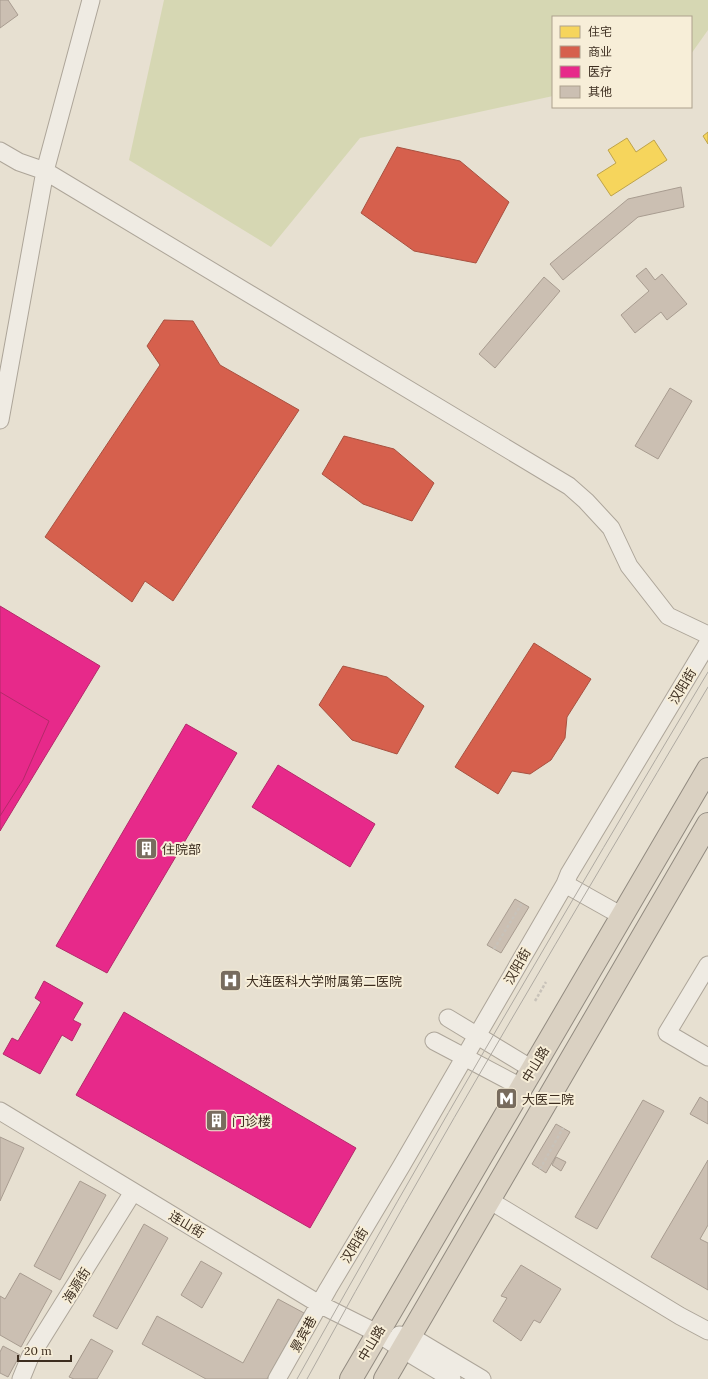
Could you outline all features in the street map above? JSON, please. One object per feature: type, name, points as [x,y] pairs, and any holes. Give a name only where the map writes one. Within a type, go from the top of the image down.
[{"type":"highway","name":"中山路","points":[[350,1379],[708,769]]},
{"type":"highway","points":[[385,1379],[708,824]]},
{"type":"street","points":[[0,420],[45,171],[91,0]]},
{"type":"street","points":[[0,151],[19,162],[45,171],[569,486],[586,501],[611,528],[629,566],[668,616],[708,635]]},
{"type":"street","name":"汉阳街","points":[[328,1289],[477,1036],[565,884],[569,874],[708,643]]},
{"type":"street","points":[[565,884],[622,916]]},
{"type":"street","points":[[708,965],[667,1033],[708,1057]]},
{"type":"street","points":[[448,1018],[477,1036],[526,1078]]},
{"type":"street","points":[[434,1041],[464,1057],[526,1078]]},
{"type":"street","name":"连山街","points":[[0,1111],[319,1304],[377,1333],[406,1343],[482,1379]]},
{"type":"street","name":"海源街","points":[[21,1379],[30,1357],[133,1192]]},
{"type":"street","points":[[489,1200],[680,1316],[708,1331]]},
{"type":"street","name":"景宾巷","points":[[277,1379],[328,1289]]},
{"type":"street","name":"连山街","points":[[406,1343],[452,1379]]},
{"type":"path","points":[[494,949],[522,903]]},
{"type":"path","points":[[535,1001],[546,982]]},
{"type":"path","points":[[540,1169],[563,1128]]},
{"type":"green space","points":[[164,0],[708,0],[708,30],[692,53],[692,16],[552,16],[552,96],[360,138],[271,247],[129,160]]},
{"type":"building: 住宅","points":[[708,132],[708,144],[703,136]]},
{"type":"building: 住宅","points":[[627,138],[636,152],[654,140],[667,160],[611,196],[597,175],[616,163],[608,150]]},
{"type":"building: 商业","points":[[397,147],[460,161],[509,202],[476,263],[414,251],[361,213]]},
{"type":"building: 商业","points":[[164,320],[193,321],[220,365],[299,410],[173,601],[145,581],[132,602],[45,537],[160,365],[147,346]]},
{"type":"building: 商业","points":[[344,436],[394,449],[434,483],[412,521],[363,504],[322,474]]},
{"type":"building: 商业","points":[[534,643],[591,679],[567,717],[565,738],[551,760],[530,774],[512,771],[498,794],[455,767]]},
{"type":"building: 商业","points":[[343,666],[387,677],[424,706],[397,754],[352,740],[319,705]]},
{"type":"building: 医疗","points":[[0,606],[100,666],[0,831]]},
{"type":"building: 医疗","points":[[0,692],[49,721],[23,780],[0,816]]},
{"type":"building: 医疗","name":"住院部","points":[[186,724],[237,753],[107,973],[56,946]]},
{"type":"building: 医疗","points":[[278,765],[375,824],[350,867],[252,807]]},
{"type":"building: 医疗","points":[[44,981],[83,1003],[73,1020],[81,1024],[72,1041],[62,1035],[40,1074],[3,1054],[12,1038],[18,1041],[41,1002],[35,998]]},
{"type":"building: 医疗","name":"门诊楼","points":[[124,1012],[356,1148],[310,1228],[76,1095]]},
{"type":"building: 其他","points":[[0,0],[8,0],[18,15],[0,28]]},
{"type":"building: 其他","points":[[681,187],[684,207],[638,217],[563,280],[550,264],[628,199]]},
{"type":"building: 其他","points":[[646,268],[655,280],[662,274],[687,304],[667,320],[661,312],[635,333],[621,315],[649,291],[636,276]]},
{"type":"building: 其他","points":[[544,277],[560,291],[495,368],[479,354]]},
{"type":"building: 其他","points":[[670,388],[692,401],[658,459],[635,446]]},
{"type":"building: 其他","points":[[515,899],[529,907],[501,953],[487,945]]},
{"type":"building: 其他","points":[[700,1097],[708,1102],[708,1124],[690,1114]]},
{"type":"building: 其他","points":[[643,1100],[664,1111],[597,1229],[575,1217]]},
{"type":"building: 其他","points":[[556,1124],[570,1132],[546,1173],[532,1164]]},
{"type":"building: 其他","points":[[0,1137],[24,1148],[0,1201]]},
{"type":"building: 其他","points":[[556,1157],[566,1162],[561,1171],[552,1165]]},
{"type":"building: 其他","points":[[708,1160],[708,1225],[700,1239],[708,1243],[708,1290],[651,1257]]},
{"type":"building: 其他","points":[[80,1181],[106,1195],[60,1280],[34,1266]]},
{"type":"building: 其他","points":[[144,1224],[168,1238],[117,1329],[93,1316]]},
{"type":"building: 其他","points":[[201,1261],[222,1273],[202,1308],[181,1295]]},
{"type":"building: 其他","points":[[521,1265],[561,1289],[540,1323],[534,1320],[521,1341],[493,1321],[507,1298],[501,1296]]},
{"type":"building: 其他","points":[[20,1273],[52,1291],[21,1347],[0,1335],[0,1296],[5,1299]]},
{"type":"building: 其他","points":[[278,1299],[304,1313],[267,1379],[206,1379],[142,1344],[157,1316],[243,1363]]},
{"type":"building: 其他","points":[[91,1339],[113,1351],[97,1379],[74,1379],[69,1377]]},
{"type":"building: 其他","points":[[3,1346],[20,1355],[8,1377],[0,1373],[0,1352]]},
{"type":"tram line","points":[[297,1379],[500,1024],[708,672]]},
{"type":"tram line","points":[[307,1379],[355,1291],[454,1118],[708,687]]},
{"type":"place","name":"住院部","points":[[146,849]]},
{"type":"place","name":"大连医科大学附属第二医院","points":[[231,981]]},
{"type":"place","name":"大医二院","points":[[507,1099]]},
{"type":"place","name":"门诊楼","points":[[217,1121]]}]
